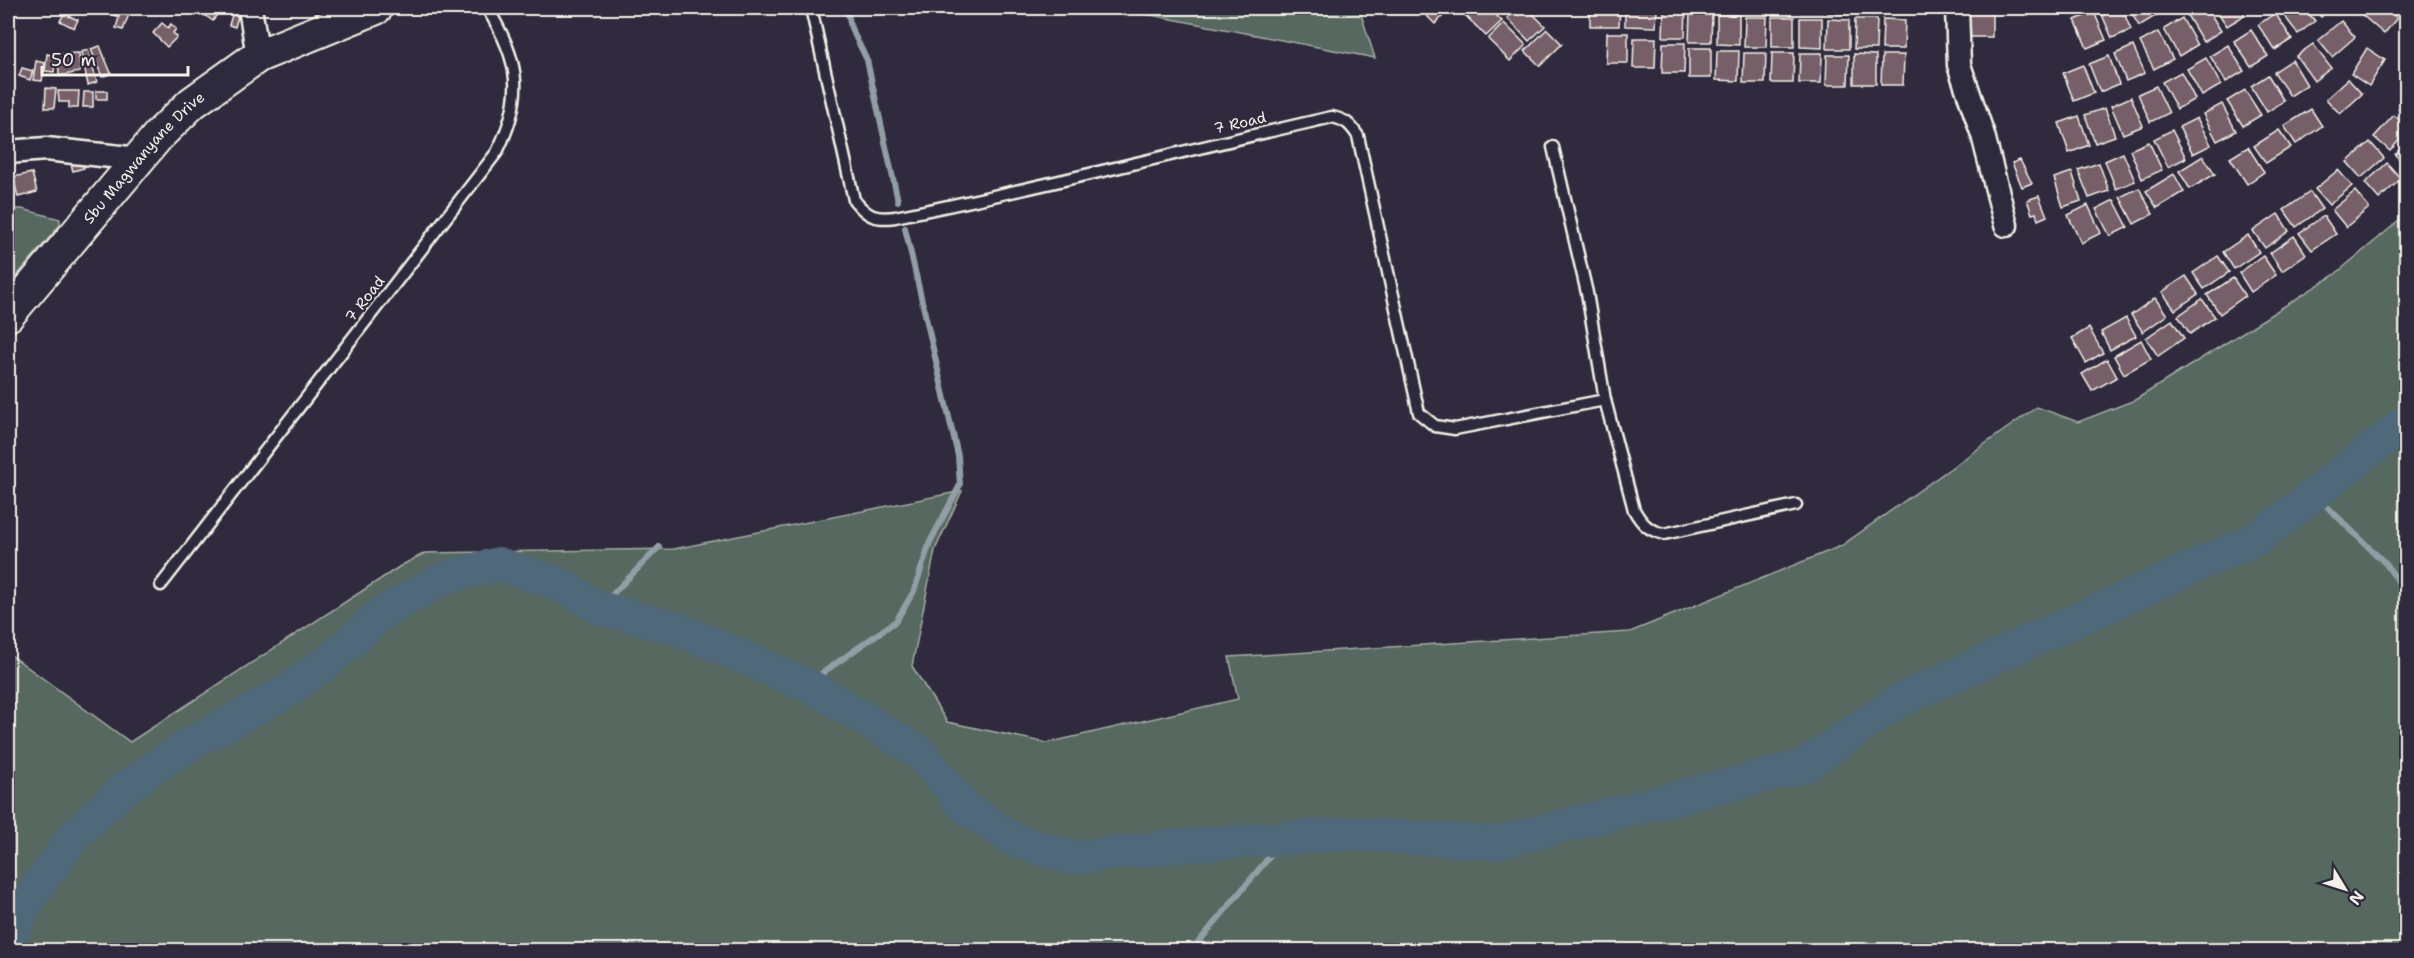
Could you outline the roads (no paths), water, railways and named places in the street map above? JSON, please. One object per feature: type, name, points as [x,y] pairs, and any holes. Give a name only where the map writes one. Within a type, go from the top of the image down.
[{"type":"main road","name":"Sbu Magwanyane Drive","points":[[8,315],[158,136],[192,103],[258,56],[376,8]]},
{"type":"street","points":[[250,8],[258,56]]},
{"type":"street","points":[[1957,8],[1959,65],[1983,135],[2006,225]]},
{"type":"street","points":[[8,152],[46,148],[139,159]]},
{"type":"lane","name":"7 Road","points":[[161,585],[497,152],[513,116],[515,75],[506,41],[487,8]]},
{"type":"lane","name":"7 Road","points":[[811,8],[854,200],[870,216],[877,219],[895,217],[1020,192],[1232,139],[1332,117],[1342,119],[1350,124],[1358,136],[1419,413],[1435,426],[1455,429],[1605,400]]},
{"type":"lane","points":[[1553,147],[1587,293],[1605,400],[1634,510],[1649,530],[1664,534],[1796,505]]},
{"type":"waterway","points":[[854,8],[848,13],[851,28],[867,60],[898,201]]},
{"type":"waterway","points":[[813,688],[821,674],[896,621],[914,591],[930,542],[960,485],[958,456],[905,228]]},
{"type":"waterway","points":[[8,941],[26,903],[73,837],[123,789],[186,746],[284,693],[329,661],[382,613],[444,578],[498,564],[561,585],[599,608],[678,629],[813,688],[919,752],[965,807],[1012,839],[1071,858],[1187,845],[1349,834],[1495,843],[1804,766],[1898,701],[2260,537],[2406,422]]},
{"type":"waterway","points":[[2314,494],[2386,564],[2406,593]]},
{"type":"waterway","points":[[599,608],[659,547]]},
{"type":"waterway","points":[[1192,950],[1285,838]]}]
